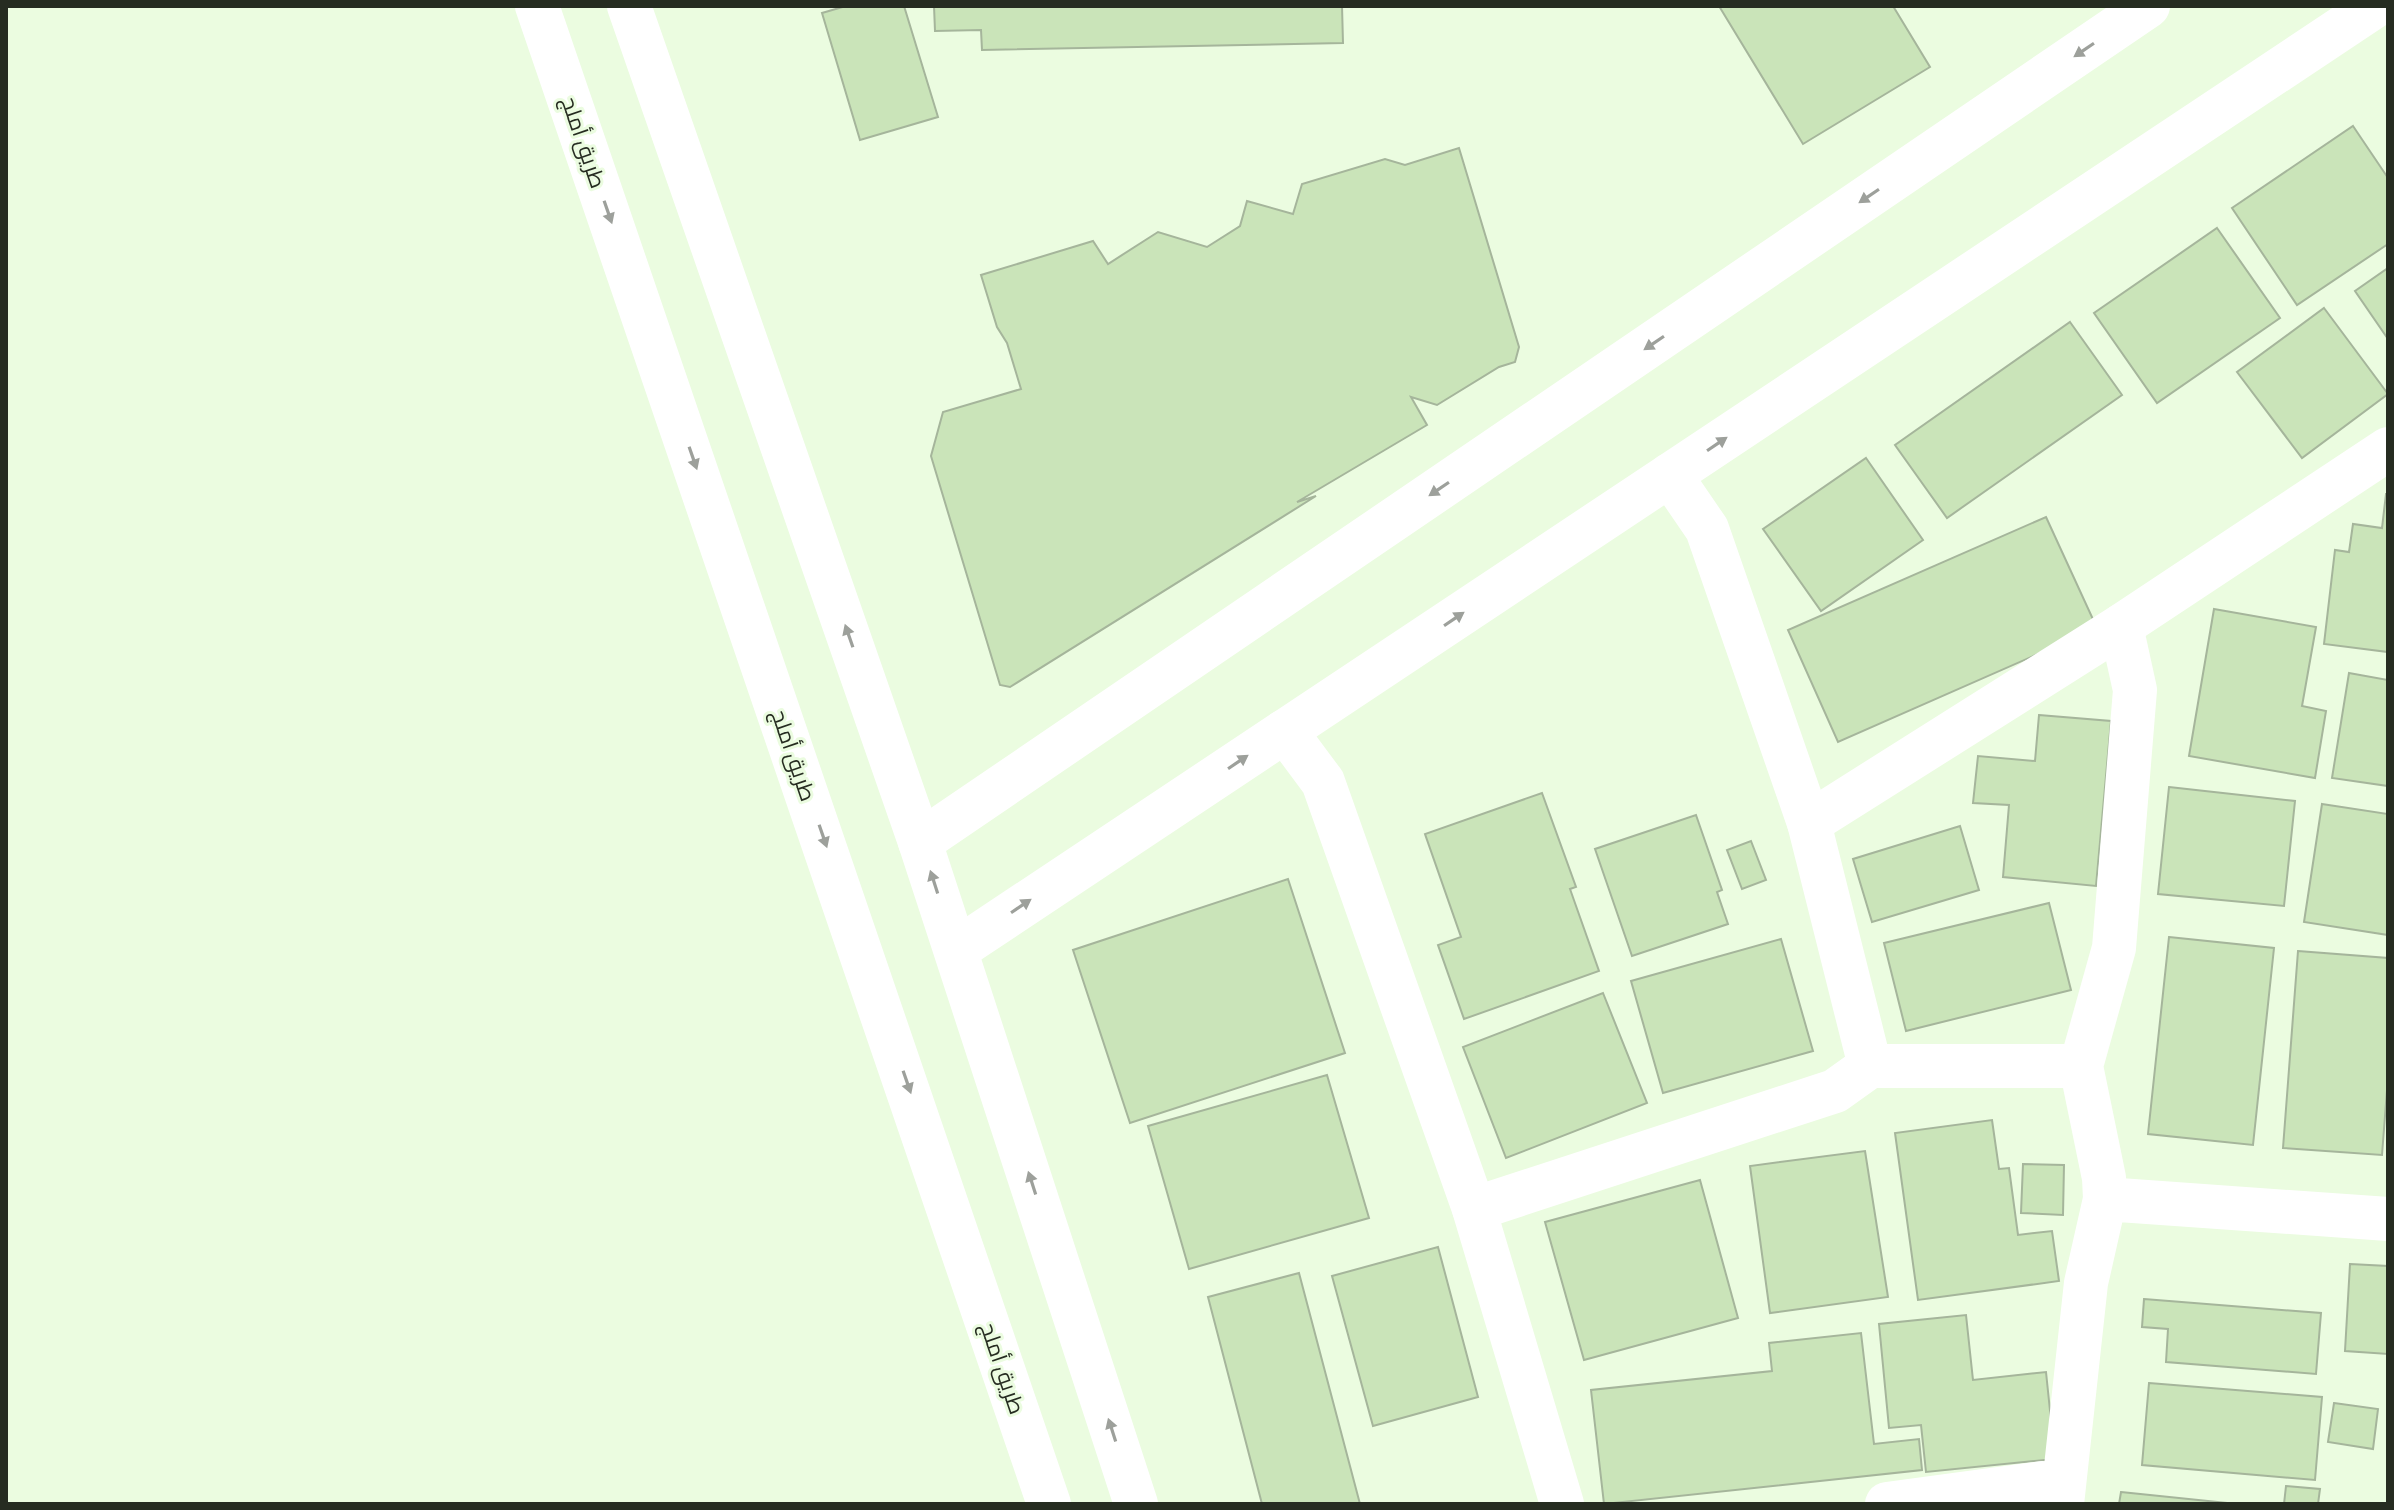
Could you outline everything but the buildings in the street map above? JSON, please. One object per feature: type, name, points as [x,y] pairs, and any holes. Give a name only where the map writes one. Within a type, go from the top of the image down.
[{"type":"main road","name":"طريق أملج","points":[[537,6],[1049,1504]]},
{"type":"main road","points":[[629,6],[920,842],[1136,1504]]},
{"type":"main road","points":[[920,842],[2148,6]]},
{"type":"main road","points":[[956,950],[2375,6]]},
{"type":"main road","points":[[1809,823],[2121,626],[2388,449]]},
{"type":"main road","points":[[1670,475],[1707,529],[1809,823],[1870,1066]]},
{"type":"main road","points":[[1887,1504],[2052,1493],[2086,1283],[2105,1199],[2104,1178],[2081,1066],[2114,948],[2135,690],[2121,626]]},
{"type":"main road","points":[[1285,731],[1323,782],[1474,1209],[1562,1504]]},
{"type":"main road","points":[[1474,1209],[1835,1091],[1870,1066],[2081,1066]]},
{"type":"main road","points":[[2105,1199],[2388,1219]]}]
